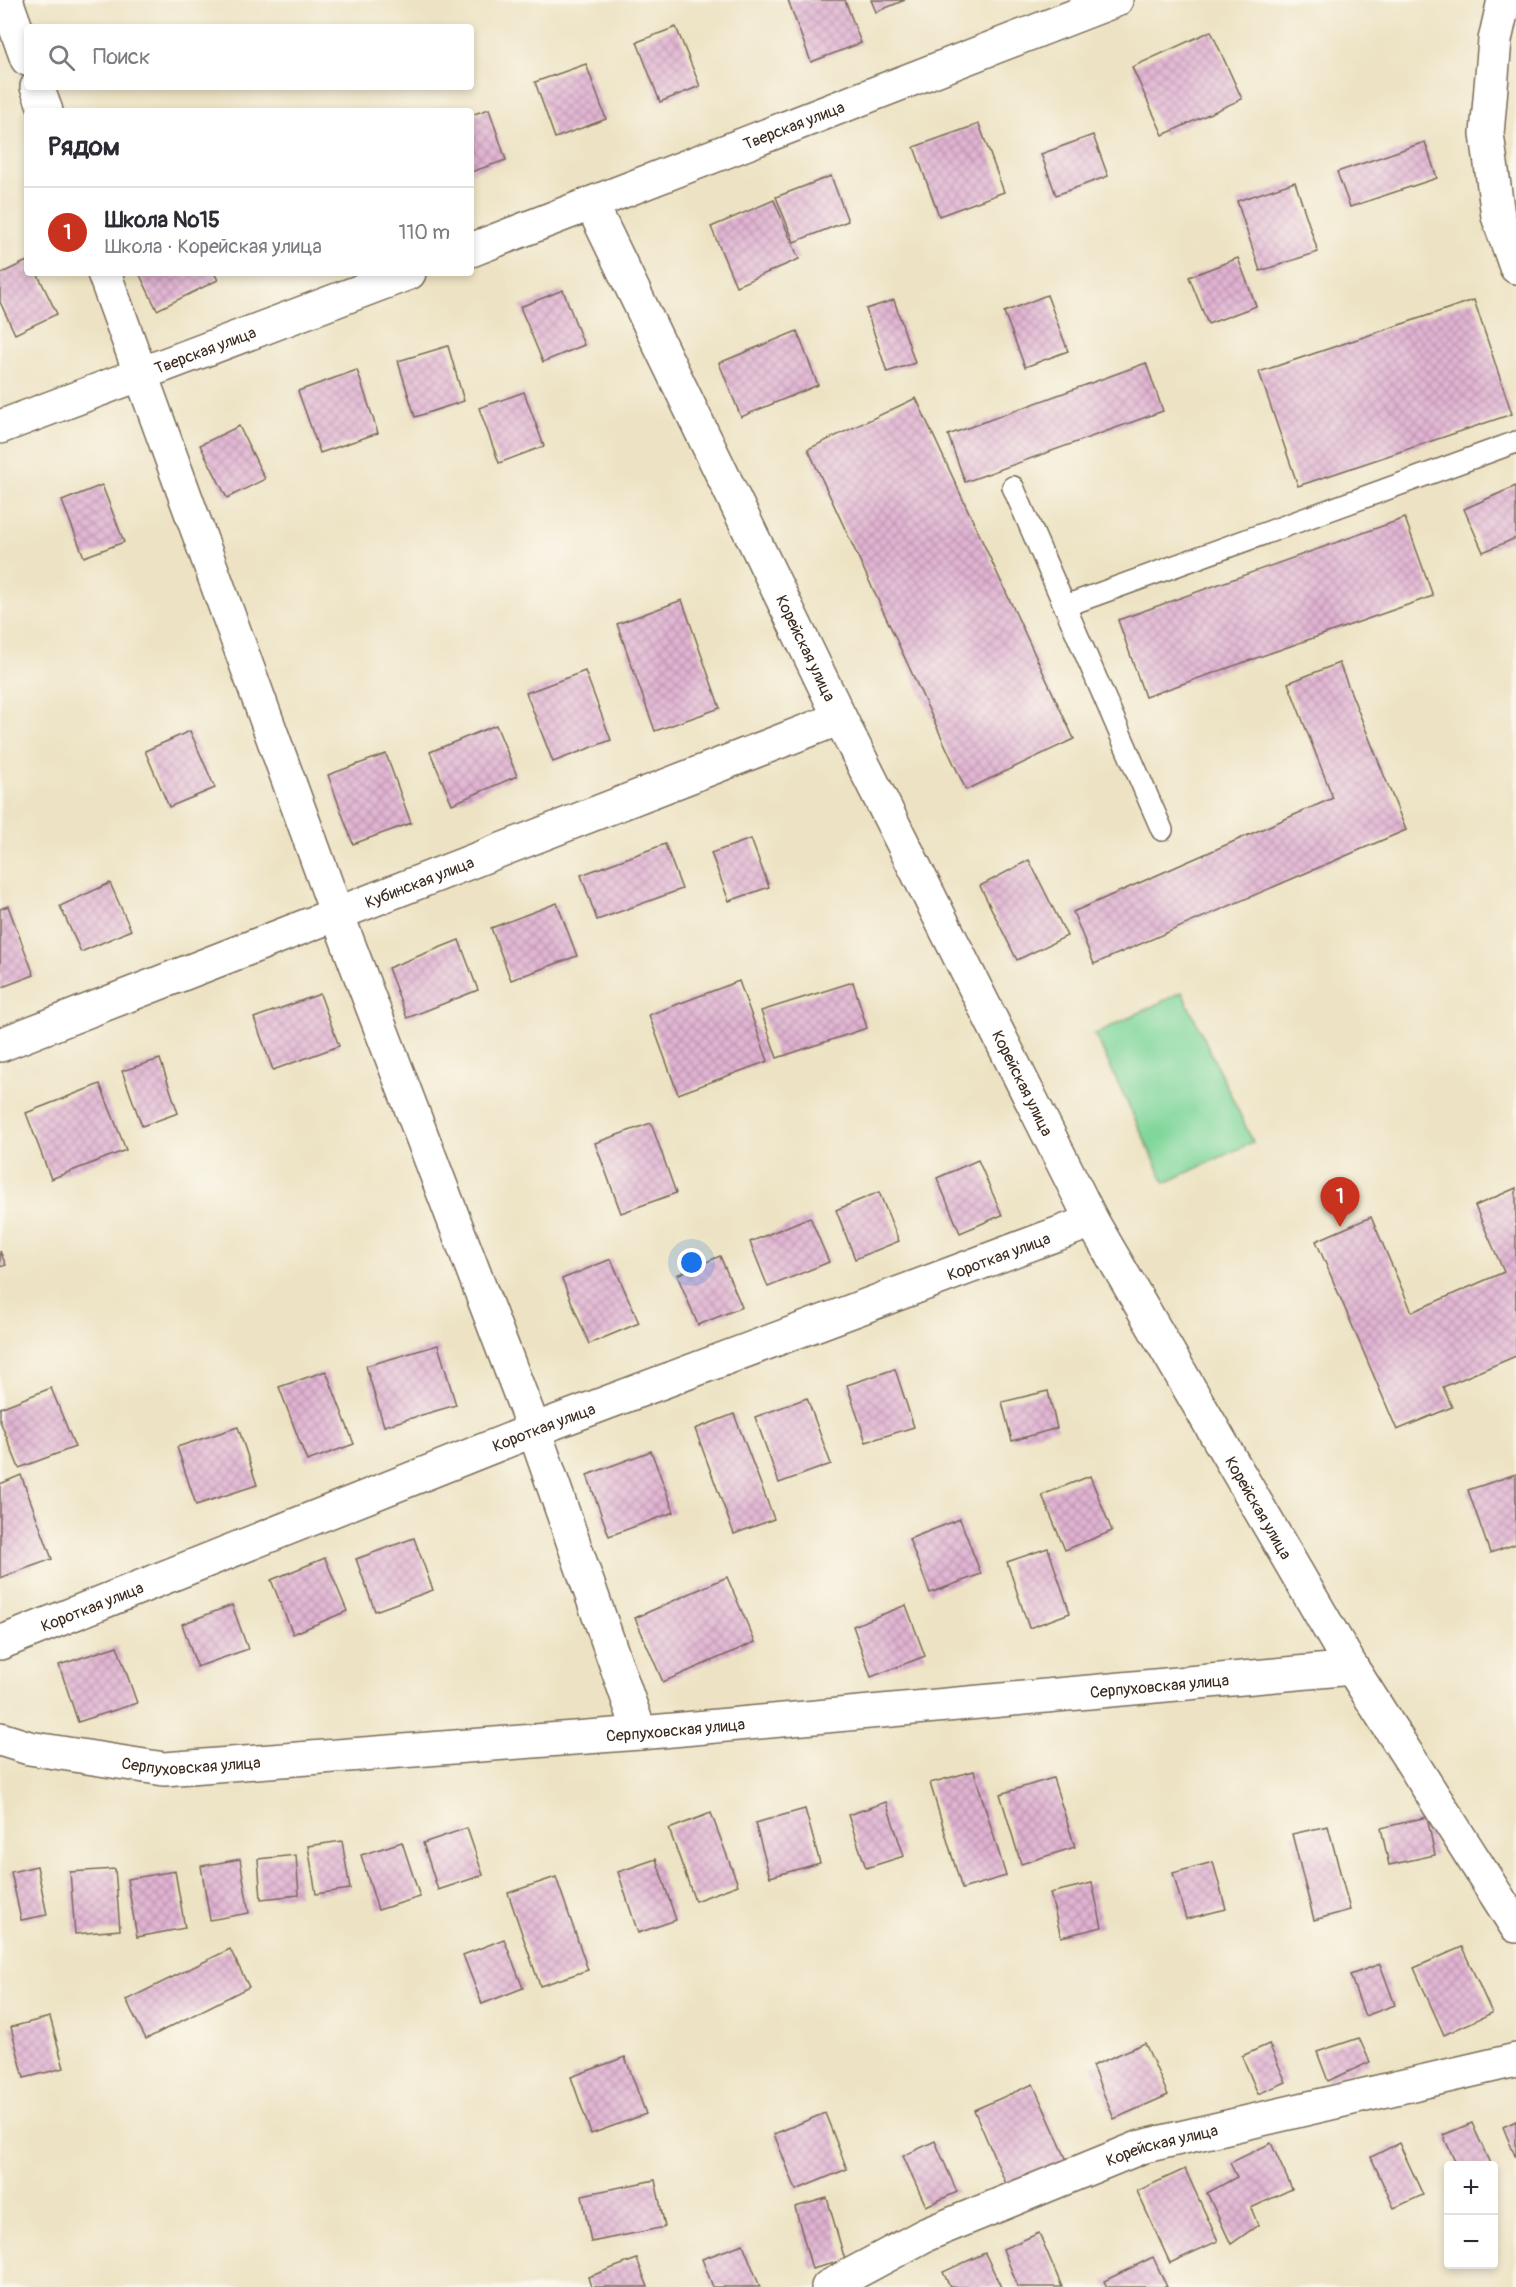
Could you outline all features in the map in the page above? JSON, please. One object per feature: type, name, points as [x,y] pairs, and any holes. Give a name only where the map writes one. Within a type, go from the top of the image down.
[{"type":"street","points":[[6,0],[24,51]]},
{"type":"street","name":"Тверская улица","points":[[474,249],[1116,0]]},
{"type":"street","points":[[1504,0],[1496,40],[1487,134],[1498,216],[1516,267]]},
{"type":"street","points":[[38,90],[45,108]]},
{"type":"street","name":"Корейская улица","points":[[591,205],[840,718],[1092,1221],[1352,1668],[1516,1926]]},
{"type":"street","points":[[105,276],[337,914],[534,1431],[640,1732]]},
{"type":"street","name":"Тверская улица","points":[[0,427],[401,276]]},
{"type":"street","name":"Кубинская улица","points":[[0,1045],[840,718]]},
{"type":"street","name":"Короткая улица","points":[[0,1643],[534,1431],[1092,1221]]},
{"type":"street","name":"Серпуховская улица","points":[[0,1738],[29,1748],[164,1769],[640,1732],[1352,1668]]},
{"type":"street","name":"Корейская улица","points":[[828,2287],[925,2235],[1141,2147],[1516,2060]]},
{"type":"lane","points":[[1065,606],[1516,442]]},
{"type":"lane","points":[[1013,487],[1162,830]]},
{"type":"green space","points":[[1182,992],[1253,1142],[1165,1183],[1095,1034]]},
{"type":"building","points":[[788,0],[845,0],[861,43],[811,62]]},
{"type":"building","points":[[871,0],[905,0],[876,12]]},
{"type":"building","points":[[676,27],[700,86],[660,102],[637,42]]},
{"type":"building","points":[[1211,31],[1242,99],[1163,135],[1132,67]]},
{"type":"building","points":[[586,64],[606,119],[555,138],[535,82]]},
{"type":"building","points":[[489,109],[506,160],[474,171],[474,114]]},
{"type":"building","points":[[979,124],[1004,192],[939,216],[914,147]]},
{"type":"building","points":[[1093,135],[1108,176],[1056,195],[1041,154]]},
{"type":"building","points":[[1425,142],[1437,178],[1350,207],[1337,172]]},
{"type":"building","points":[[831,176],[848,221],[794,242],[776,197]]},
{"type":"building","points":[[1295,182],[1318,252],[1260,271],[1237,201]]},
{"type":"building","points":[[774,200],[799,259],[736,286],[711,227]]},
{"type":"building","points":[[1238,258],[1256,306],[1208,324],[1189,277]]},
{"type":"building","points":[[24,262],[24,276],[38,276],[57,314],[15,334],[0,302],[0,274]]},
{"type":"building","points":[[140,276],[216,276],[218,280],[157,310]]},
{"type":"building","points":[[563,290],[584,345],[543,362],[520,307]]},
{"type":"building","points":[[1047,295],[1068,351],[1025,367],[1004,312]]},
{"type":"building","points":[[894,300],[915,363],[887,372],[866,309]]},
{"type":"building","points":[[1474,300],[1512,414],[1298,486],[1259,372]]},
{"type":"building","points":[[797,331],[818,385],[741,417],[719,363]]},
{"type":"building","points":[[448,346],[464,401],[415,417],[398,361]]},
{"type":"building","points":[[1146,363],[1163,411],[965,482],[948,435]]},
{"type":"building","points":[[357,370],[378,433],[320,453],[298,391]]},
{"type":"building","points":[[524,392],[544,446],[499,463],[479,408]]},
{"type":"building","points":[[916,398],[1074,739],[966,790],[808,449]]},
{"type":"building","points":[[239,426],[265,479],[227,498],[200,445]]},
{"type":"building","points":[[102,485],[124,542],[84,557],[62,501]]},
{"type":"building","points":[[1516,486],[1516,538],[1483,552],[1464,509]]},
{"type":"building","points":[[1405,518],[1433,596],[1145,697],[1118,620]]},
{"type":"building","points":[[682,600],[720,708],[655,731],[617,624]]},
{"type":"building","points":[[1339,663],[1406,830],[1094,964],[1073,912],[1333,798],[1288,683]]},
{"type":"building","points":[[585,671],[611,740],[553,762],[526,693]]},
{"type":"building","points":[[496,725],[517,776],[452,804],[430,752]]},
{"type":"building","points":[[190,731],[215,788],[169,807],[145,751]]},
{"type":"building","points":[[386,754],[411,823],[353,844],[328,775]]},
{"type":"building","points":[[751,839],[769,887],[729,901],[711,853]]},
{"type":"building","points":[[665,844],[682,889],[597,920],[581,875]]},
{"type":"building","points":[[1029,860],[1067,936],[1017,960],[980,886]]},
{"type":"building","points":[[110,883],[131,930],[81,952],[60,906]]},
{"type":"building","points":[[557,903],[577,956],[511,980],[491,928]]},
{"type":"building","points":[[8,906],[34,975],[0,988],[0,909]]},
{"type":"building","points":[[459,940],[478,990],[407,1018],[388,968]]},
{"type":"building","points":[[739,981],[768,1061],[678,1094],[649,1015]]},
{"type":"building","points":[[853,982],[867,1028],[777,1058],[761,1011]]},
{"type":"building","points":[[320,994],[339,1046],[273,1070],[254,1018]]},
{"type":"building","points":[[160,1059],[178,1113],[142,1126],[122,1071]]},
{"type":"building","points":[[100,1084],[126,1150],[51,1179],[26,1113]]},
{"type":"building","points":[[651,1123],[676,1193],[621,1213],[595,1143]]},
{"type":"building","points":[[978,1160],[1002,1215],[960,1233],[937,1178]]},
{"type":"building","points":[[1516,1188],[1516,1356],[1443,1387],[1452,1407],[1397,1430],[1316,1241],[1371,1217],[1412,1312],[1504,1272],[1475,1206]]},
{"type":"building","points":[[879,1192],[899,1241],[855,1259],[836,1210]]},
{"type":"building","points":[[810,1217],[829,1262],[768,1287],[750,1242]]},
{"type":"building","points":[[0,1251],[6,1265],[0,1267]]},
{"type":"building","points":[[720,1256],[742,1307],[698,1325],[677,1275]]},
{"type":"building","points":[[611,1259],[639,1323],[589,1344],[562,1279]]},
{"type":"building","points":[[438,1345],[456,1405],[384,1426],[366,1366]]},
{"type":"building","points":[[895,1369],[914,1427],[866,1442],[847,1385]]},
{"type":"building","points":[[326,1371],[354,1444],[307,1461],[279,1387]]},
{"type":"building","points":[[51,1388],[75,1447],[19,1468],[0,1421],[0,1408]]},
{"type":"building","points":[[1048,1391],[1057,1428],[1012,1441],[1002,1402]]},
{"type":"building","points":[[807,1398],[831,1464],[779,1483],[755,1417]]},
{"type":"building","points":[[734,1414],[774,1519],[734,1534],[695,1429]]},
{"type":"building","points":[[238,1427],[257,1485],[196,1505],[177,1447]]},
{"type":"building","points":[[651,1451],[674,1512],[609,1536],[587,1475]]},
{"type":"building","points":[[1516,1474],[1516,1544],[1490,1553],[1468,1490]]},
{"type":"building","points":[[21,1475],[52,1559],[0,1578],[0,1484]]},
{"type":"building","points":[[1090,1476],[1112,1531],[1065,1550],[1042,1495]]},
{"type":"building","points":[[960,1519],[981,1574],[930,1593],[909,1539]]},
{"type":"building","points":[[414,1538],[433,1590],[375,1611],[356,1559]]},
{"type":"building","points":[[1048,1548],[1070,1613],[1029,1628],[1007,1562]]},
{"type":"building","points":[[325,1558],[347,1611],[293,1634],[271,1580]]},
{"type":"building","points":[[727,1577],[755,1642],[663,1682],[635,1618]]},
{"type":"building","points":[[232,1605],[248,1649],[197,1667],[182,1624]]},
{"type":"building","points":[[906,1605],[925,1656],[871,1677],[853,1626]]},
{"type":"building","points":[[117,1646],[137,1703],[78,1722],[59,1665]]},
{"type":"building","points":[[974,1771],[1006,1876],[962,1889],[930,1783]]},
{"type":"building","points":[[1053,1778],[1075,1847],[1021,1864],[1000,1794]]},
{"type":"building","points":[[886,1802],[904,1856],[866,1868],[848,1815]]},
{"type":"building","points":[[805,1809],[820,1863],[770,1877],[755,1823]]},
{"type":"building","points":[[711,1813],[738,1885],[695,1901],[669,1829]]},
{"type":"building","points":[[1427,1817],[1435,1855],[1389,1865],[1381,1828]]},
{"type":"building","points":[[1328,1826],[1350,1910],[1314,1920],[1292,1834]]},
{"type":"building","points":[[467,1828],[483,1875],[438,1890],[423,1843]]},
{"type":"building","points":[[342,1841],[350,1889],[316,1894],[308,1846]]},
{"type":"building","points":[[402,1842],[420,1897],[378,1910],[361,1855]]},
{"type":"building","points":[[296,1855],[299,1895],[261,1899],[258,1859]]},
{"type":"building","points":[[240,1859],[249,1913],[210,1920],[201,1866]]},
{"type":"building","points":[[656,1859],[676,1920],[638,1933],[618,1872]]},
{"type":"building","points":[[1213,1862],[1226,1909],[1186,1919],[1173,1873]]},
{"type":"building","points":[[37,1866],[47,1915],[21,1920],[11,1872]]},
{"type":"building","points":[[115,1869],[120,1930],[75,1934],[70,1872]]},
{"type":"building","points":[[175,1871],[185,1928],[137,1937],[127,1879]]},
{"type":"building","points":[[556,1877],[588,1970],[540,1986],[508,1893]]},
{"type":"building","points":[[1092,1883],[1102,1927],[1061,1937],[1050,1893]]},
{"type":"building","points":[[504,1939],[523,1988],[482,2004],[463,1955]]},
{"type":"building","points":[[1462,1947],[1492,2013],[1444,2035],[1414,1968]]},
{"type":"building","points":[[230,1949],[249,1987],[146,2039],[126,2000]]},
{"type":"building","points":[[1380,1964],[1395,2005],[1365,2016],[1350,1975]]},
{"type":"building","points":[[50,2017],[64,2068],[24,2078],[11,2027]]},
{"type":"building","points":[[1359,2038],[1370,2062],[1328,2081],[1317,2052]]},
{"type":"building","points":[[1145,2043],[1168,2095],[1114,2119],[1092,2066]]},
{"type":"building","points":[[1269,2044],[1286,2082],[1258,2094],[1242,2056]]},
{"type":"building","points":[[625,2057],[646,2114],[591,2134],[571,2077]]},
{"type":"building","points":[[1033,2084],[1070,2167],[1010,2193],[974,2110]]},
{"type":"building","points":[[825,2113],[847,2169],[796,2190],[774,2134]]},
{"type":"building","points":[[1516,2121],[1516,2158],[1503,2127]]},
{"type":"building","points":[[1472,2123],[1489,2161],[1455,2161],[1443,2135]]},
{"type":"building","points":[[935,2141],[957,2192],[926,2206],[903,2156]]},
{"type":"building","points":[[1271,2143],[1292,2189],[1251,2208],[1258,2225],[1231,2244],[1207,2193],[1237,2177],[1230,2163]]},
{"type":"building","points":[[1399,2143],[1423,2195],[1394,2208],[1371,2157]]},
{"type":"building","points":[[1185,2169],[1218,2241],[1170,2263],[1137,2191]]},
{"type":"building","points":[[655,2180],[665,2227],[591,2242],[582,2195]]},
{"type":"building","points":[[827,2198],[845,2260],[812,2269],[795,2207]]},
{"type":"building","points":[[1039,2233],[1062,2287],[1018,2287],[1003,2249]]},
{"type":"building","points":[[743,2244],[760,2287],[713,2287],[702,2259]]},
{"type":"building","points":[[985,2253],[1001,2287],[950,2287],[943,2272]]},
{"type":"building","points":[[1153,2257],[1167,2287],[1107,2287],[1104,2281]]},
{"type":"building","points":[[637,2259],[648,2287],[591,2287],[588,2277]]},
{"type":"place","name":"Школа №15","points":[[1340,1227]]}]
